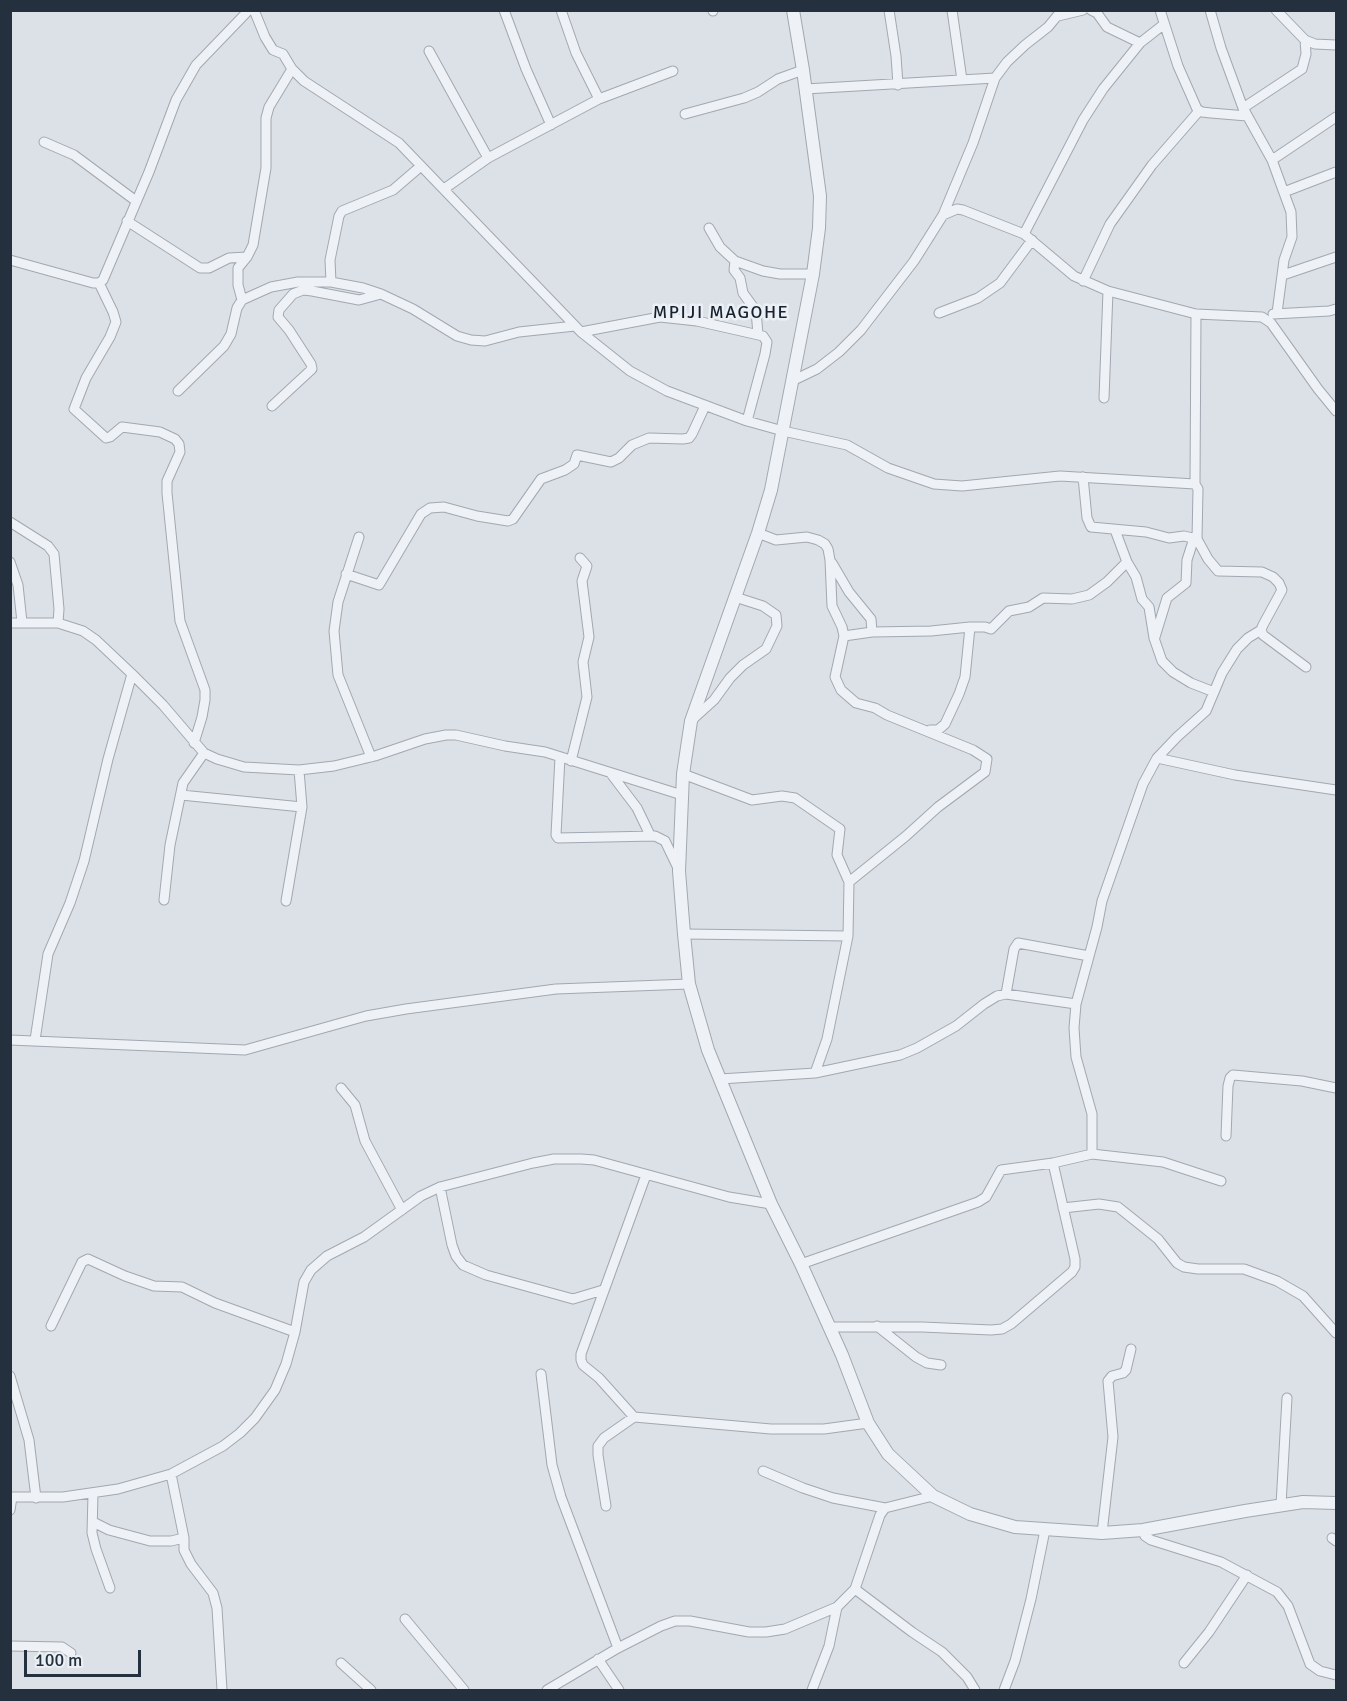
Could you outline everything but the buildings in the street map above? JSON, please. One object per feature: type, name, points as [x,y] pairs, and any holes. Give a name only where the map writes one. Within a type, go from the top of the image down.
[{"type":"street","points":[[99,283],[103,280],[149,172],[177,99],[196,65],[249,10]]},
{"type":"street","points":[[254,10],[273,50],[283,54],[292,69],[304,81],[399,143],[578,329],[630,371],[667,391],[747,421],[847,445],[888,468],[934,484],[962,486],[1027,478],[1083,477],[1195,484]]},
{"type":"street","points":[[504,10],[526,69],[551,125]]},
{"type":"street","points":[[561,10],[576,53],[599,99]]},
{"type":"street","points":[[793,10],[804,70],[820,196],[819,228],[813,274],[771,490],[691,721],[683,774],[679,871],[688,984],[708,1050],[771,1204],[801,1264],[868,1423],[888,1454],[933,1496],[970,1514],[1015,1527],[1102,1533],[1143,1530],[1281,1505],[1319,1501],[1336,1503]]},
{"type":"street","points":[[889,10],[898,85]]},
{"type":"street","points":[[952,10],[962,80]]},
{"type":"street","points":[[792,381],[817,369],[839,352],[861,330],[914,261],[943,215],[973,143],[995,78],[1024,45],[1060,13],[1083,10]]},
{"type":"street","points":[[1091,10],[1097,13],[1107,27],[1140,43]]},
{"type":"street","points":[[1160,10],[1163,25],[1193,104],[1199,111],[1245,112],[1302,69],[1306,54],[1305,40]]},
{"type":"street","points":[[1210,10],[1221,48],[1245,112],[1272,160],[1291,212],[1292,237],[1284,260],[1277,313]]},
{"type":"street","points":[[1277,11],[1305,40],[1315,44],[1336,45]]},
{"type":"street","points":[[939,313],[978,298],[1000,283],[1028,237],[1083,120],[1103,89],[1140,43],[1163,25]]},
{"type":"street","points":[[429,51],[488,158]]},
{"type":"street","points":[[242,300],[238,285],[238,268],[253,245],[266,168],[266,118],[269,107],[292,69]]},
{"type":"street","points":[[685,114],[744,98],[778,79],[804,70]]},
{"type":"street","points":[[444,189],[488,158],[599,99],[673,71]]},
{"type":"street","points":[[805,89],[995,78]]},
{"type":"street","points":[[1083,280],[1110,224],[1152,165],[1199,111]]},
{"type":"street","points":[[1272,160],[1336,117]]},
{"type":"street","points":[[44,142],[74,155],[136,201]]},
{"type":"street","points":[[331,282],[330,260],[342,211],[393,190],[421,166]]},
{"type":"street","points":[[1284,192],[1336,172]]},
{"type":"street","points":[[943,215],[957,209],[963,210],[1028,237],[1061,266],[1083,280],[1108,291],[1196,314],[1263,317],[1277,313],[1336,309]]},
{"type":"street","points":[[127,221],[200,268],[209,268],[229,258],[247,257]]},
{"type":"street","points":[[709,228],[720,247],[735,261],[763,271],[780,274],[813,274]]},
{"type":"street","points":[[1283,274],[1336,257]]},
{"type":"street","points":[[10,260],[99,283],[113,312],[116,322],[86,378],[74,410],[106,438],[122,427],[160,432],[175,439],[179,444],[180,452],[167,481],[167,493],[177,577],[178,610],[205,690],[202,717],[194,743]]},
{"type":"street","points":[[735,261],[734,270],[740,278],[742,293],[756,311],[758,334]]},
{"type":"street","points":[[178,391],[224,346],[231,334],[237,308],[242,300],[271,287],[298,282],[331,282],[381,294],[413,309],[457,336],[471,340],[485,341],[519,332],[578,329],[660,317],[688,319],[758,334],[766,338],[765,354],[747,421]]},
{"type":"street","points":[[272,406],[312,369],[290,330],[278,316],[279,310],[293,294],[303,290],[359,300],[381,294]]},
{"type":"street","points":[[1104,398],[1108,291]]},
{"type":"street","points":[[1154,638],[1167,598],[1186,583],[1187,560],[1196,538],[1198,489],[1195,484],[1196,314]]},
{"type":"street","points":[[1263,317],[1271,323],[1293,351],[1318,389],[1336,411]]},
{"type":"street","points":[[346,574],[380,585],[421,514],[430,507],[444,507],[508,521],[513,519],[541,479],[574,464],[577,455],[608,462],[619,458],[632,445],[650,438],[689,438],[705,406]]},
{"type":"street","points":[[1083,477],[1089,525],[1095,529],[1146,532],[1173,538],[1184,536],[1196,538]]},
{"type":"street","points":[[10,522],[48,546],[54,554],[59,609],[58,623]]},
{"type":"street","points":[[1115,530],[1126,562],[1136,577],[1143,599],[1148,604],[1154,638],[1162,661],[1191,684],[1214,692]]},
{"type":"street","points":[[758,532],[776,540],[807,537],[825,544],[830,560],[849,592],[871,619],[872,632]]},
{"type":"street","points":[[359,537],[338,602],[335,622],[335,657],[344,691],[357,717],[371,756]]},
{"type":"street","points":[[1092,1154],[1092,1114],[1076,1057],[1074,1028],[1076,1004],[1102,900],[1143,784],[1157,758],[1206,711],[1237,649],[1248,638],[1262,630],[1280,596],[1279,583],[1262,572],[1218,571],[1208,560],[1196,538]]},
{"type":"street","points":[[571,761],[587,697],[583,662],[589,637],[582,581],[587,566],[580,558]]},
{"type":"street","points":[[830,560],[832,606],[844,636],[835,677],[840,690],[855,703],[875,708],[983,754],[987,759],[985,772],[938,807],[849,882]]},
{"type":"street","points":[[10,562],[18,585],[22,622]]},
{"type":"street","points":[[844,636],[872,632],[931,631],[970,627],[985,627],[991,630],[1008,611],[1029,607],[1043,598],[1072,599],[1089,595],[1107,582],[1126,562]]},
{"type":"street","points":[[691,721],[714,700],[742,666],[766,649],[777,626],[776,615],[763,606],[735,597]]},
{"type":"street","points":[[10,623],[58,623],[83,631],[96,640],[132,674],[204,753],[244,767],[299,770],[334,766],[446,735],[545,752],[682,795]]},
{"type":"street","points":[[927,731],[938,730],[945,724],[959,694],[965,677],[970,627]]},
{"type":"street","points":[[1262,630],[1263,635],[1271,642],[1306,667]]},
{"type":"street","points":[[35,1040],[48,954],[70,903],[84,861],[108,759],[132,674]]},
{"type":"street","points":[[164,900],[170,845],[183,783],[204,753]]},
{"type":"street","points":[[560,757],[556,835],[558,838],[651,835],[660,837],[665,841],[679,871]]},
{"type":"street","points":[[1157,758],[1243,776],[1336,790]]},
{"type":"street","points":[[286,901],[302,807],[299,770]]},
{"type":"street","points":[[612,774],[621,789],[635,804],[651,835]]},
{"type":"street","points":[[683,774],[752,800],[782,796],[795,798],[840,829],[837,855],[849,882],[848,936],[827,1039],[815,1073]]},
{"type":"street","points":[[181,795],[302,807]]},
{"type":"street","points":[[684,934],[848,936]]},
{"type":"street","points":[[1006,994],[1014,949],[1018,943],[1089,956]]},
{"type":"street","points":[[10,1040],[245,1050],[366,1016],[406,1009],[556,989],[688,984]]},
{"type":"street","points":[[720,1078],[815,1073],[891,1057],[917,1048],[957,1026],[990,1000],[1006,994],[1076,1004]]},
{"type":"street","points":[[1226,1136],[1228,1086],[1233,1075],[1302,1081],[1336,1088]]},
{"type":"street","points":[[341,1088],[355,1105],[365,1141],[402,1210]]},
{"type":"street","points":[[801,1264],[978,1202],[986,1197],[1001,1170],[1053,1163],[1092,1154],[1163,1162],[1221,1181]]},
{"type":"street","points":[[10,1510],[11,1497],[36,1498],[93,1494],[118,1489],[171,1474],[223,1446],[255,1418],[275,1390],[286,1364],[295,1332],[304,1282],[311,1270],[327,1256],[364,1237],[421,1196],[440,1187],[522,1165],[554,1159],[594,1160],[729,1197],[771,1204]]},
{"type":"street","points":[[828,1326],[991,1330],[1002,1329],[1011,1324],[1075,1267],[1053,1163]]},
{"type":"street","points":[[634,1417],[581,1360],[581,1354],[646,1175]]},
{"type":"street","points":[[440,1187],[452,1245],[463,1265],[486,1275],[573,1299],[603,1290]]},
{"type":"street","points":[[1063,1208],[1099,1204],[1118,1207],[1158,1239],[1177,1263],[1184,1267],[1198,1269],[1244,1269],[1277,1281],[1303,1296],[1336,1333]]},
{"type":"street","points":[[51,1326],[82,1262],[88,1259],[154,1286],[182,1287],[215,1304],[295,1332]]},
{"type":"street","points":[[877,1326],[916,1357],[941,1365]]},
{"type":"street","points":[[1102,1533],[1113,1437],[1108,1381],[1126,1370],[1131,1349]]},
{"type":"street","points":[[541,1374],[552,1465],[561,1497],[618,1648]]},
{"type":"street","points":[[10,1376],[29,1440],[36,1498]]},
{"type":"street","points":[[1281,1505],[1287,1398]]},
{"type":"street","points":[[606,1506],[598,1446],[604,1438],[634,1417],[771,1429],[824,1430],[868,1423]]},
{"type":"street","points":[[763,1471],[833,1498],[885,1508],[933,1496]]},
{"type":"street","points":[[171,1474],[184,1538],[184,1550],[191,1564],[213,1593],[217,1608],[222,1690]]},
{"type":"street","points":[[93,1494],[96,1549],[110,1588]]},
{"type":"street","points":[[547,1690],[598,1659],[661,1626],[690,1621],[749,1632],[766,1632],[785,1629],[837,1607],[855,1589],[880,1515],[885,1508]]},
{"type":"street","points":[[93,1522],[109,1530],[150,1541],[171,1541],[184,1538]]},
{"type":"street","points":[[1004,1690],[1015,1661],[1031,1599],[1044,1530]]},
{"type":"street","points":[[1143,1530],[1145,1536],[1151,1540],[1199,1554],[1247,1575],[1277,1592],[1284,1599],[1310,1664],[1320,1671],[1336,1675]]},
{"type":"street","points":[[1184,1663],[1209,1632],[1247,1575]]},
{"type":"street","points":[[855,1589],[942,1652],[967,1677],[975,1690]]},
{"type":"street","points":[[812,1690],[829,1646],[837,1607]]},
{"type":"street","points":[[405,1619],[464,1690]]},
{"type":"street","points":[[10,1646],[62,1647],[71,1653]]},
{"type":"street","points":[[598,1659],[619,1690]]},
{"type":"street","points":[[341,1663],[371,1690]]},
{"type":"district","name":"MPIJI MAGOHE","points":[[721,313]]}]
